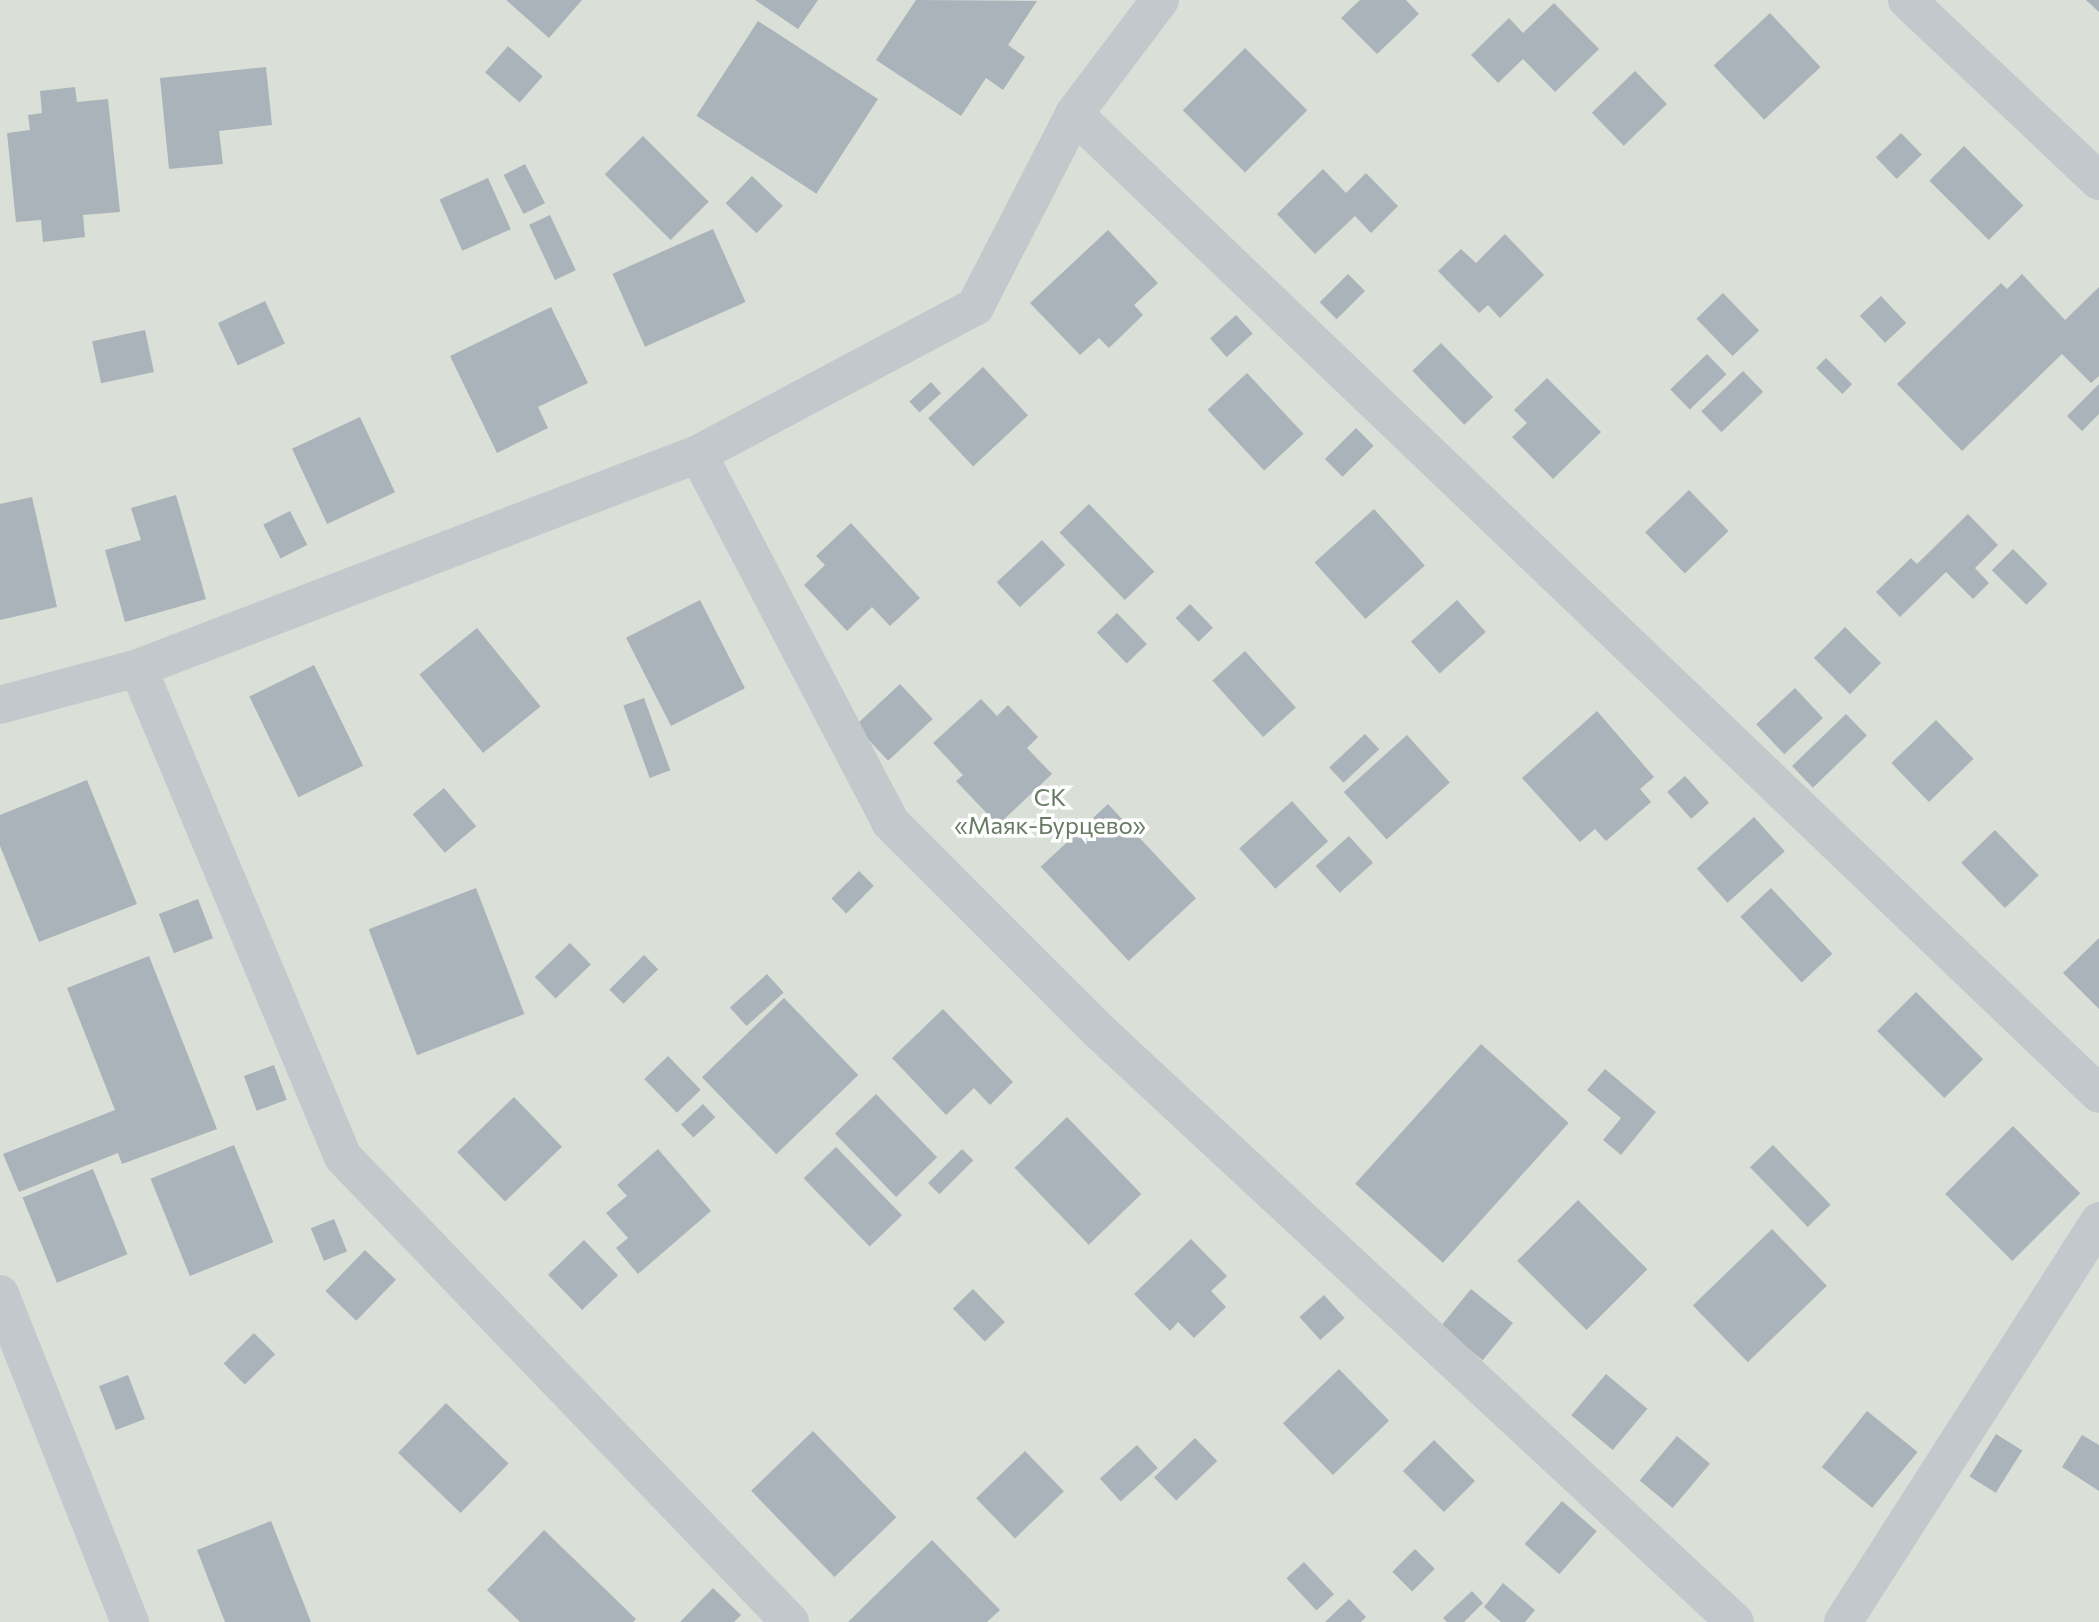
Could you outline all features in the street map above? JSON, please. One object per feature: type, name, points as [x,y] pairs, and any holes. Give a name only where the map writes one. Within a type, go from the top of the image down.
[{"type":"street","points":[[0,705],[138,668],[698,454],[975,307],[1074,114],[1160,0]]},
{"type":"street","points":[[1907,0],[2099,181]]},
{"type":"street","points":[[1074,114],[2099,1094]]},
{"type":"street","points":[[698,454],[890,822],[1099,1031],[1735,1622]]},
{"type":"street","points":[[138,668],[343,1157],[790,1622]]},
{"type":"street","points":[[1843,1622],[2099,1221]]},
{"type":"street","points":[[0,1294],[130,1622]]},
{"type":"green space","name":"СК «Маяк-Бурцево»","points":[[0,0],[2099,0],[2099,1622],[0,1622]]},
{"type":"building","points":[[506,0],[582,0],[549,38]]},
{"type":"building","points":[[755,0],[818,0],[798,29]]},
{"type":"building","points":[[916,0],[1037,1],[1008,45],[1025,57],[1003,90],[986,78],[961,116],[876,60]]},
{"type":"building","points":[[1360,0],[1406,0],[1419,14],[1377,54],[1341,18]]},
{"type":"building","points":[[2086,0],[2099,0],[2099,12]]},
{"type":"building","points":[[1554,3],[1599,49],[1555,92],[1523,59],[1498,83],[1471,55],[1509,18],[1523,33]]},
{"type":"building","points":[[1770,13],[1820,67],[1764,120],[1714,66]]},
{"type":"building","points":[[758,21],[878,99],[816,194],[696,116]]},
{"type":"building","points":[[508,46],[543,76],[520,103],[485,72]]},
{"type":"building","points":[[1245,48],[1307,110],[1245,172],[1183,110]]},
{"type":"building","points":[[266,67],[272,125],[219,131],[223,164],[169,169],[160,78]]},
{"type":"building","points":[[1635,71],[1667,104],[1624,146],[1592,113]]},
{"type":"building","points":[[75,87],[77,102],[108,99],[120,212],[83,215],[85,237],[43,242],[41,220],[16,222],[7,133],[30,130],[28,115],[42,113],[40,91]]},
{"type":"building","points":[[1901,133],[1922,155],[1897,179],[1876,157]]},
{"type":"building","points":[[643,136],[709,202],[671,240],[605,174]]},
{"type":"building","points":[[1964,146],[2023,205],[1989,240],[1929,181]]},
{"type":"building","points":[[525,164],[545,203],[524,214],[504,175]]},
{"type":"building","points":[[1323,169],[1346,193],[1366,173],[1398,206],[1371,233],[1355,216],[1315,254],[1277,214]]},
{"type":"building","points":[[752,176],[783,206],[757,233],[726,203]]},
{"type":"building","points":[[488,178],[511,229],[462,251],[440,200]]},
{"type":"building","points":[[550,215],[576,270],[555,280],[529,225]]},
{"type":"building","points":[[713,229],[746,302],[645,347],[613,274]]},
{"type":"building","points":[[1108,230],[1158,283],[1134,305],[1143,315],[1109,348],[1099,338],[1080,355],[1030,303]]},
{"type":"building","points":[[1505,234],[1544,275],[1500,318],[1488,305],[1479,313],[1438,271],[1461,249],[1476,263]]},
{"type":"building","points":[[1348,274],[1365,291],[1337,319],[1320,302]]},
{"type":"building","points":[[2022,274],[2065,320],[2099,287],[2099,376],[2091,383],[2062,354],[1962,451],[1897,384],[2001,283],[2007,289]]},
{"type":"building","points":[[1723,293],[1759,330],[1733,356],[1696,319]]},
{"type":"building","points":[[1881,296],[1906,323],[1885,343],[1860,316]]},
{"type":"building","points":[[265,301],[285,344],[238,366],[218,323]]},
{"type":"building","points":[[551,307],[588,383],[538,407],[548,428],[497,453],[450,356]]},
{"type":"building","points":[[1236,315],[1253,334],[1227,357],[1210,338]]},
{"type":"building","points":[[145,330],[154,372],[101,383],[92,341]]},
{"type":"building","points":[[1441,343],[1493,397],[1464,425],[1412,371]]},
{"type":"building","points":[[1707,354],[1726,374],[1690,410],[1670,389]]},
{"type":"building","points":[[1826,358],[1852,384],[1842,394],[1816,368]]},
{"type":"building","points":[[983,367],[1028,415],[973,466],[928,418]]},
{"type":"building","points":[[1743,371],[1763,392],[1721,432],[1701,411]]},
{"type":"building","points":[[1247,373],[1304,434],[1264,471],[1208,410]]},
{"type":"building","points":[[1547,378],[1601,432],[1553,479],[1512,437],[1527,423],[1514,410]]},
{"type":"building","points":[[931,382],[941,393],[919,413],[909,401]]},
{"type":"building","points":[[2099,384],[2099,414],[2082,431],[2067,416]]},
{"type":"building","points":[[360,417],[395,492],[327,524],[292,449]]},
{"type":"building","points":[[1356,428],[1374,446],[1343,477],[1325,459]]},
{"type":"building","points":[[1689,490],[1729,531],[1685,573],[1645,532]]},
{"type":"building","points":[[176,495],[206,599],[125,622],[105,550],[141,540],[131,508]]},
{"type":"building","points":[[32,497],[57,607],[0,620],[0,504]]},
{"type":"building","points":[[1089,504],[1154,572],[1125,600],[1060,532]]},
{"type":"building","points":[[1374,509],[1425,565],[1365,619],[1315,563]]},
{"type":"building","points":[[290,511],[307,545],[281,558],[263,525]]},
{"type":"building","points":[[1968,514],[1998,545],[1975,568],[1989,583],[1973,599],[1946,572],[1900,617],[1876,592],[1911,558],[1917,564]]},
{"type":"building","points":[[851,523],[920,598],[890,626],[872,607],[847,631],[804,585],[825,565],[816,556]]},
{"type":"building","points":[[1042,540],[1065,565],[1020,607],[997,582]]},
{"type":"building","points":[[2013,549],[2048,584],[2026,605],[1992,570]]},
{"type":"building","points":[[700,600],[745,688],[671,726],[626,638]]},
{"type":"building","points":[[1457,600],[1486,632],[1440,673],[1411,641]]},
{"type":"building","points":[[1190,604],[1213,628],[1199,642],[1176,618]]},
{"type":"building","points":[[1117,613],[1147,644],[1127,663],[1097,632]]},
{"type":"building","points":[[1845,627],[1881,663],[1850,694],[1814,658]]},
{"type":"building","points":[[477,628],[541,706],[483,753],[419,675]]},
{"type":"building","points":[[1245,651],[1296,707],[1263,737],[1212,680]]},
{"type":"building","points":[[314,665],[363,766],[298,797],[249,697]]},
{"type":"building","points":[[900,684],[933,719],[888,761],[855,726]]},
{"type":"building","points":[[1795,688],[1823,718],[1784,754],[1756,724]]},
{"type":"building","points":[[644,698],[670,770],[650,778],[623,706]]},
{"type":"building","points":[[981,699],[997,716],[1008,705],[1038,737],[1027,748],[1052,774],[998,825],[956,781],[963,775],[933,743]]},
{"type":"building","points":[[1597,711],[1654,777],[1640,789],[1651,802],[1606,841],[1595,829],[1580,842],[1522,778]]},
{"type":"building","points":[[1846,714],[1867,736],[1813,788],[1792,766]]},
{"type":"building","points":[[1936,720],[1974,759],[1929,802],[1891,763]]},
{"type":"building","points":[[1365,734],[1379,749],[1343,783],[1329,767]]},
{"type":"building","points":[[1407,735],[1450,783],[1387,839],[1344,792]]},
{"type":"building","points":[[1685,776],[1709,803],[1691,819],[1667,792]]},
{"type":"building","points":[[87,780],[137,904],[39,942],[0,846],[0,815]]},
{"type":"building","points":[[444,788],[476,826],[445,853],[413,814]]},
{"type":"building","points":[[1292,801],[1328,841],[1275,889],[1239,849]]},
{"type":"building","points":[[1108,804],[1196,898],[1129,961],[1041,867]]},
{"type":"building","points":[[1754,817],[1785,851],[1728,903],[1697,869]]},
{"type":"building","points":[[1995,830],[2039,875],[2005,908],[1961,863]]},
{"type":"building","points":[[1349,836],[1373,863],[1340,893],[1316,866]]},
{"type":"building","points":[[859,871],[874,886],[846,913],[831,899]]},
{"type":"building","points":[[476,888],[524,1014],[417,1055],[369,929]]},
{"type":"building","points":[[1771,888],[1832,954],[1802,982],[1740,917]]},
{"type":"building","points":[[198,899],[213,938],[174,953],[159,914]]},
{"type":"building","points":[[2099,938],[2099,1009],[2063,973]]},
{"type":"building","points":[[570,943],[591,965],[556,999],[535,977]]},
{"type":"building","points":[[644,955],[658,969],[623,1004],[609,990]]},
{"type":"building","points":[[149,956],[217,1129],[122,1164],[118,1153],[19,1192],[3,1154],[115,1110],[67,988]]},
{"type":"building","points":[[767,974],[784,993],[747,1026],[730,1007]]},
{"type":"building","points":[[1916,992],[1983,1059],[1944,1098],[1877,1031]]},
{"type":"building","points":[[784,998],[858,1075],[776,1154],[702,1077]]},
{"type":"building","points":[[943,1009],[1013,1082],[990,1105],[974,1088],[946,1115],[892,1058]]},
{"type":"building","points":[[1481,1044],[1569,1123],[1443,1263],[1355,1184]]},
{"type":"building","points":[[668,1056],[701,1090],[677,1113],[644,1079]]},
{"type":"building","points":[[274,1065],[287,1100],[257,1111],[244,1076]]},
{"type":"building","points":[[1605,1069],[1656,1112],[1621,1155],[1603,1140],[1621,1118],[1587,1090]]},
{"type":"building","points":[[876,1094],[937,1157],[896,1197],[835,1134]]},
{"type":"building","points":[[514,1097],[562,1147],[505,1202],[457,1152]]},
{"type":"building","points":[[703,1104],[715,1117],[693,1138],[681,1124]]},
{"type":"building","points":[[1067,1117],[1141,1194],[1089,1245],[1014,1168]]},
{"type":"building","points":[[2013,1126],[2080,1193],[2012,1261],[1945,1194]]},
{"type":"building","points":[[234,1145],[273,1242],[190,1276],[151,1179]]},
{"type":"building","points":[[1773,1145],[1831,1205],[1808,1227],[1750,1167]]},
{"type":"building","points":[[836,1147],[902,1215],[870,1247],[804,1178]]},
{"type":"building","points":[[658,1149],[711,1211],[638,1274],[616,1248],[628,1238],[606,1213],[627,1196],[617,1185]]},
{"type":"building","points":[[962,1149],[973,1160],[939,1194],[928,1183]]},
{"type":"building","points":[[93,1169],[127,1254],[57,1283],[23,1197]]},
{"type":"building","points":[[1578,1200],[1647,1269],[1586,1330],[1517,1261]]},
{"type":"building","points":[[334,1219],[347,1251],[324,1261],[311,1228]]},
{"type":"building","points":[[1772,1229],[1827,1286],[1748,1362],[1693,1305]]},
{"type":"building","points":[[1191,1239],[1227,1276],[1211,1291],[1226,1307],[1194,1338],[1178,1322],[1170,1331],[1134,1294]]},
{"type":"building","points":[[584,1240],[618,1275],[582,1310],[548,1275]]},
{"type":"building","points":[[365,1250],[396,1280],[356,1321],[325,1291]]},
{"type":"building","points":[[973,1289],[1005,1322],[985,1342],[953,1308]]},
{"type":"building","points":[[1471,1289],[1513,1323],[1483,1360],[1441,1326]]},
{"type":"building","points":[[1324,1295],[1345,1318],[1320,1340],[1299,1317]]},
{"type":"building","points":[[254,1333],[275,1354],[245,1385],[224,1363]]},
{"type":"building","points":[[1339,1369],[1389,1421],[1333,1475],[1283,1423]]},
{"type":"building","points":[[1606,1374],[1647,1409],[1613,1450],[1571,1415]]},
{"type":"building","points":[[128,1375],[145,1419],[116,1430],[99,1386]]},
{"type":"building","points":[[446,1403],[509,1463],[461,1513],[398,1453]]},
{"type":"building","points":[[1867,1411],[1918,1452],[1872,1508],[1822,1467]]},
{"type":"building","points":[[813,1431],[896,1517],[834,1577],[751,1491]]},
{"type":"building","points":[[1996,1434],[2022,1450],[1996,1493],[1970,1476]]},
{"type":"building","points":[[2082,1435],[2099,1445],[2099,1491],[2062,1467]]},
{"type":"building","points":[[1677,1436],[1710,1464],[1673,1508],[1640,1480]]},
{"type":"building","points":[[1195,1438],[1217,1461],[1176,1501],[1154,1478]]},
{"type":"building","points":[[1434,1440],[1475,1481],[1444,1512],[1403,1471]]},
{"type":"building","points":[[1137,1445],[1158,1468],[1121,1501],[1100,1478]]},
{"type":"building","points":[[1025,1451],[1064,1491],[1015,1539],[976,1498]]},
{"type":"building","points":[[1562,1501],[1597,1531],[1559,1574],[1525,1544]]},
{"type":"building","points":[[271,1521],[311,1622],[225,1622],[197,1550]]},
{"type":"building","points":[[544,1530],[636,1619],[633,1622],[520,1622],[487,1590]]},
{"type":"building","points":[[932,1540],[1000,1610],[987,1622],[848,1622]]},
{"type":"building","points":[[1415,1549],[1435,1569],[1412,1591],[1392,1572]]},
{"type":"building","points":[[1304,1562],[1334,1594],[1316,1611],[1286,1578]]},
{"type":"building","points":[[1503,1583],[1535,1610],[1525,1622],[1501,1622],[1484,1607]]},
{"type":"building","points":[[713,1588],[741,1615],[734,1622],[680,1622]]},
{"type":"building","points":[[1472,1591],[1483,1603],[1464,1622],[1447,1622],[1443,1618]]},
{"type":"building","points":[[1349,1599],[1366,1617],[1361,1622],[1325,1622]]}]
